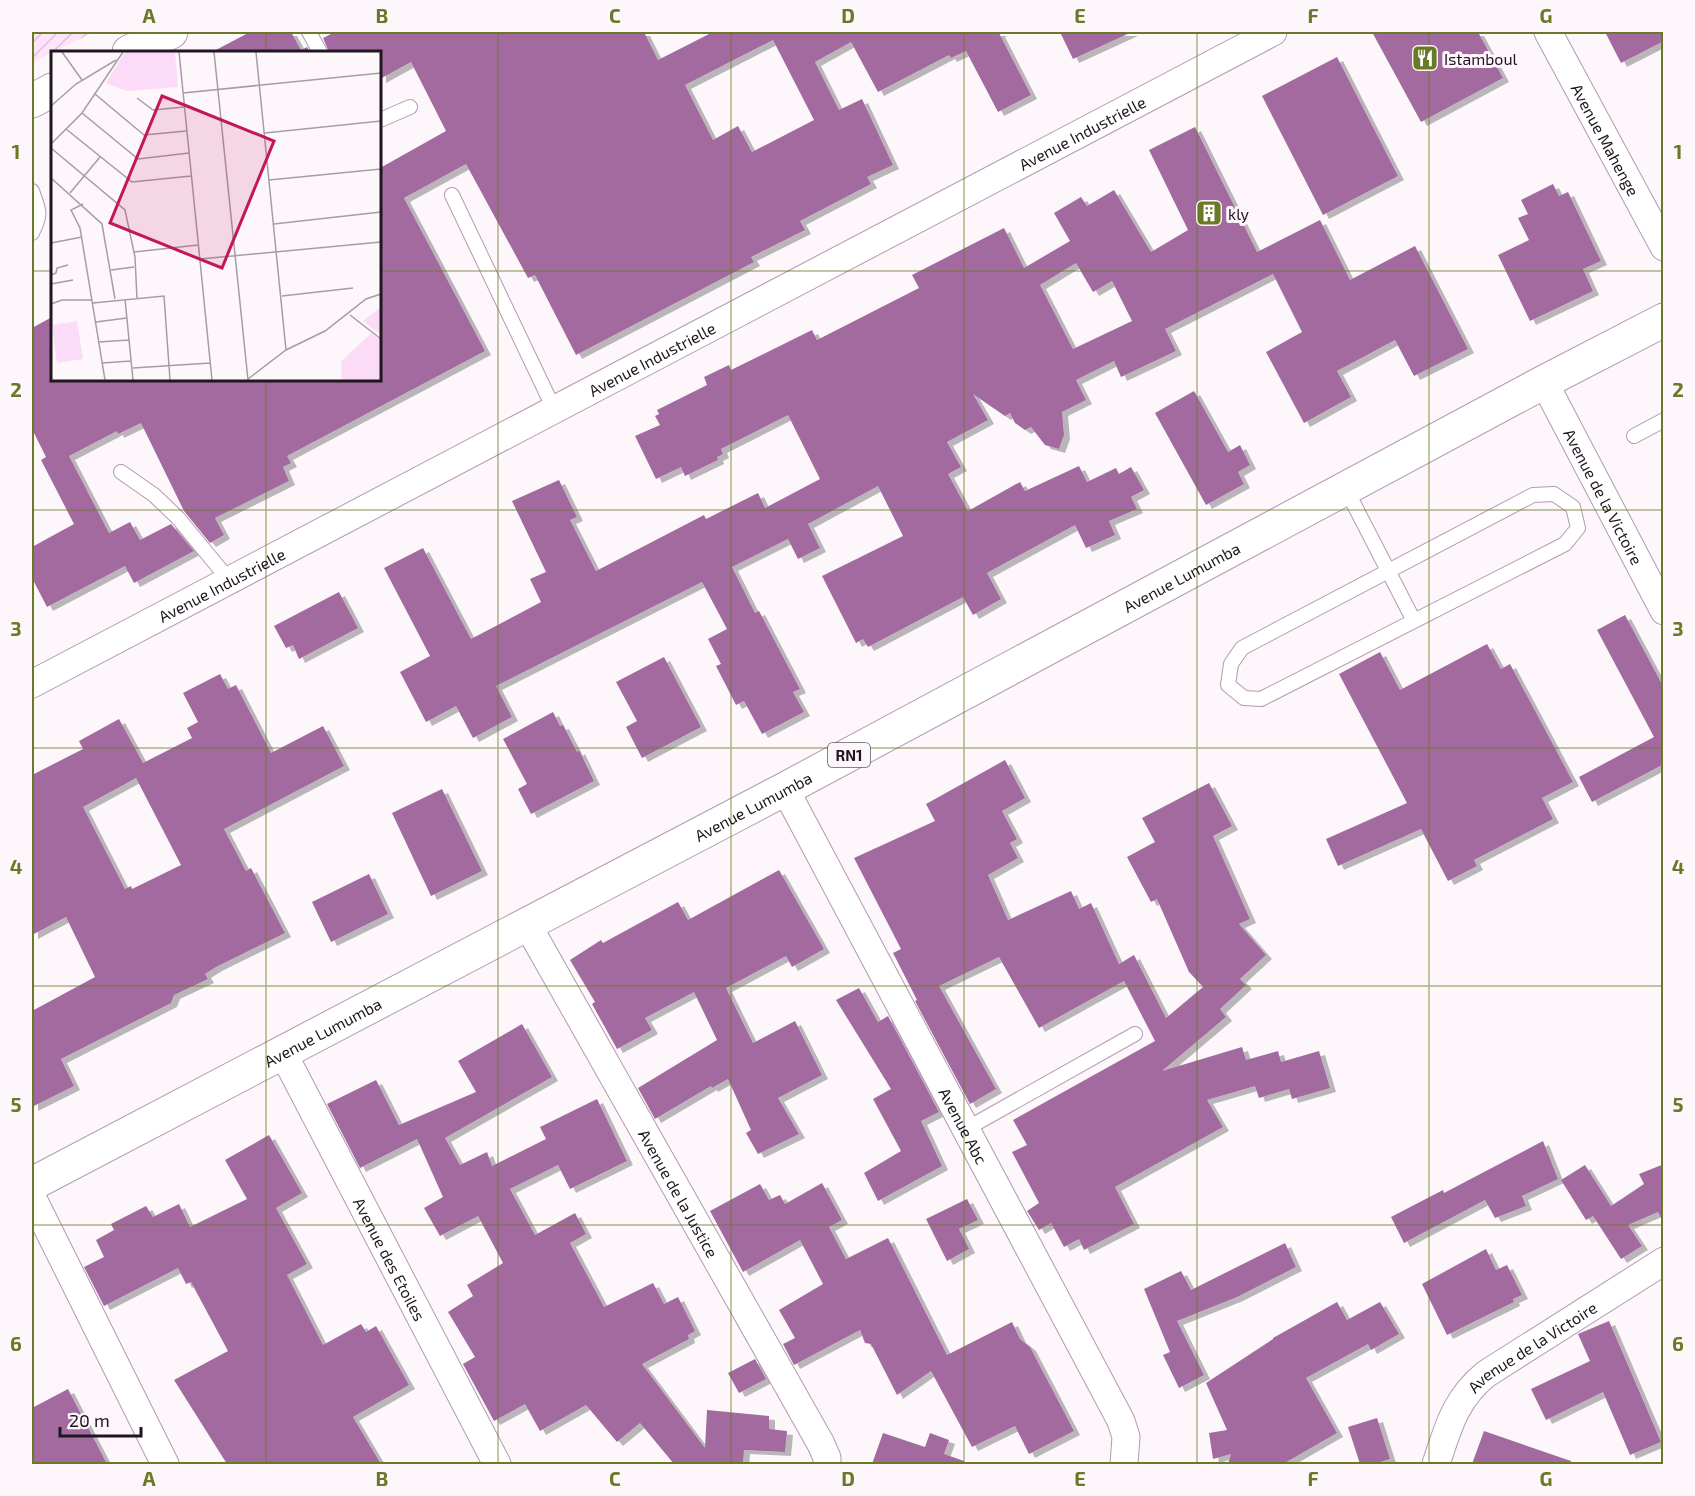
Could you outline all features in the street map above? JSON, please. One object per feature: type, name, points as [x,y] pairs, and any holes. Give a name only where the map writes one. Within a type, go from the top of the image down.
[{"type":"main road","points":[[131,51],[171,32]]},
{"type":"main road","points":[[32,101],[51,91]]},
{"type":"main road","name":"Avenue Lumumba","points":[[32,1184],[785,789],[1664,320]]},
{"type":"street","name":"Avenue Industrielle","points":[[32,684],[1274,32]]},
{"type":"street","name":"Avenue Mahenge","points":[[1548,32],[1664,247]]},
{"type":"street","name":"Avenue de la Victoire","points":[[1544,382],[1664,611]]},
{"type":"street","name":"Avenue Abc","points":[[785,789],[1121,1421],[1126,1437],[1124,1464]]},
{"type":"street","name":"Avenue de la Justice","points":[[526,924],[820,1444],[827,1458],[827,1464]]},
{"type":"street","name":"Avenue des Etoiles","points":[[283,1053],[497,1464]]},
{"type":"street","points":[[32,1197],[165,1464]]},
{"type":"street","name":"Avenue de la Victoire","points":[[1436,1464],[1459,1403],[1472,1386],[1486,1374],[1664,1261]]},
{"type":"lane","points":[[309,32],[319,51]]},
{"type":"lane","points":[[381,120],[410,107]]},
{"type":"lane","points":[[32,191],[39,218],[32,232]]},
{"type":"lane","points":[[452,195],[554,409]]},
{"type":"lane","points":[[1634,436],[1664,420]]},
{"type":"lane","points":[[121,472],[154,495],[178,518],[229,580]]},
{"type":"lane","points":[[1346,489],[1414,621]]},
{"type":"lane","points":[[1554,494],[1573,507],[1578,528],[1564,544],[1261,699],[1244,698],[1228,685],[1232,664],[1242,648],[1389,571],[1533,495],[1554,494]]},
{"type":"lane","points":[[966,1129],[1135,1034]]},
{"type":"shaded area","points":[[32,32],[94,32],[56,51],[51,51],[51,54],[32,63]]},
{"type":"building","points":[[250,32],[291,32],[301,50],[307,47],[309,51],[214,51]]},
{"type":"building","points":[[335,32],[644,32],[658,60],[713,32],[1002,32],[999,33],[1031,95],[998,112],[966,51],[951,58],[949,55],[878,92],[851,42],[815,62],[839,110],[862,99],[893,165],[867,177],[871,184],[800,221],[805,230],[751,257],[754,262],[576,355],[535,275],[528,278],[466,164],[404,198],[485,351],[287,456],[291,463],[283,467],[289,481],[215,518],[224,535],[210,543],[184,511],[141,423],[118,434],[117,431],[69,456],[109,533],[130,522],[140,540],[171,524],[194,551],[134,583],[125,566],[47,607],[32,578],[32,547],[74,524],[41,460],[46,457],[32,429],[32,328],[51,318],[51,381],[381,381],[381,167],[446,131],[411,62],[381,78],[381,51],[329,51],[323,38]],"holes":[[[773,40],[814,120],[752,152],[738,126],[713,140],[685,85]]]},
{"type":"building","points":[[1060,32],[1132,32],[1073,59]]},
{"type":"building","points":[[1372,32],[1478,32],[1503,78],[1421,122]]},
{"type":"building","points":[[1605,32],[1664,32],[1664,41],[1621,63]]},
{"type":"building","points":[[1337,57],[1398,176],[1323,215],[1262,96]]},
{"type":"building","points":[[1195,127],[1257,252],[1320,220],[1350,280],[1415,246],[1468,349],[1414,376],[1395,340],[1337,371],[1351,397],[1304,423],[1266,352],[1302,332],[1273,274],[1165,329],[1176,351],[1121,377],[1114,361],[1076,380],[1086,400],[1062,412],[1064,435],[1059,449],[1045,445],[1031,427],[1025,430],[1015,423],[1010,413],[1005,416],[973,394],[988,420],[947,442],[961,467],[948,474],[968,511],[1020,482],[1025,491],[1079,466],[1087,482],[1116,468],[1119,474],[1131,467],[1144,490],[1131,497],[1137,509],[1109,521],[1115,535],[1086,548],[1075,525],[987,573],[1001,599],[973,615],[963,597],[868,647],[863,639],[856,643],[822,576],[903,536],[878,486],[808,524],[820,548],[798,559],[788,539],[732,567],[755,613],[759,611],[800,689],[793,692],[804,712],[762,734],[744,701],[736,705],[716,666],[721,664],[708,639],[727,629],[702,582],[496,686],[512,717],[473,738],[456,706],[426,722],[400,672],[430,656],[384,568],[423,548],[471,639],[541,602],[530,579],[546,572],[512,501],[559,480],[577,517],[570,520],[596,571],[704,515],[706,519],[758,493],[765,508],[820,479],[788,415],[721,449],[723,454],[717,457],[718,460],[685,476],[681,467],[656,479],[635,436],[660,425],[655,416],[659,414],[657,410],[707,385],[704,377],[729,365],[731,370],[812,330],[817,340],[919,288],[912,275],[1004,228],[1024,268],[1070,241],[1054,213],[1081,197],[1087,206],[1114,190],[1151,252],[1188,230],[1149,150]],"holes":[[[1076,263],[1093,292],[1112,281],[1132,321],[1073,349],[1040,285]]]},
{"type":"building","points":[[1553,184],[1559,196],[1568,192],[1601,261],[1583,269],[1593,291],[1530,321],[1498,255],[1529,240],[1518,218],[1528,214],[1521,200]]},
{"type":"building","points":[[1194,391],[1228,452],[1240,445],[1250,465],[1238,472],[1244,484],[1206,505],[1155,413]]},
{"type":"building","points":[[339,592],[358,628],[299,659],[293,645],[286,648],[274,626]]},
{"type":"building","points":[[1625,615],[1664,688],[1664,764],[1592,802],[1579,777],[1654,737],[1597,630]]},
{"type":"building","points":[[1487,644],[1501,669],[1510,664],[1573,782],[1542,798],[1553,819],[1474,860],[1477,866],[1448,881],[1421,829],[1338,866],[1326,839],[1407,803],[1339,674],[1380,652],[1400,690]]},
{"type":"building","points":[[664,657],[701,727],[642,758],[626,727],[637,721],[616,682]]},
{"type":"building","points":[[220,674],[228,689],[236,685],[271,753],[323,726],[344,766],[224,829],[246,871],[251,868],[285,933],[216,967],[205,974],[208,979],[174,995],[171,1003],[61,1059],[74,1086],[32,1107],[32,1011],[95,977],[66,917],[32,935],[32,775],[83,749],[79,741],[119,719],[143,763],[192,738],[187,728],[198,722],[183,693]],"holes":[[[136,778],[181,865],[132,889],[131,886],[125,889],[83,807]]]},
{"type":"building","points":[[553,712],[560,726],[563,725],[577,752],[579,750],[594,781],[531,814],[518,789],[527,784],[503,739]]},
{"type":"building","points":[[1005,760],[1025,798],[1002,811],[1017,839],[1010,843],[1018,858],[988,875],[1008,920],[1071,891],[1079,909],[1091,903],[1119,964],[1134,955],[1166,1018],[1203,987],[1189,972],[1157,899],[1151,902],[1127,857],[1155,842],[1142,818],[1209,783],[1232,826],[1213,836],[1250,919],[1239,924],[1266,955],[1240,979],[1246,985],[1220,1009],[1226,1017],[1162,1071],[1242,1047],[1246,1060],[1278,1051],[1281,1062],[1319,1051],[1330,1088],[1292,1099],[1289,1089],[1259,1098],[1255,1086],[1207,1100],[1223,1127],[1115,1187],[1134,1224],[1084,1250],[1079,1239],[1064,1247],[1051,1223],[1039,1230],[1027,1211],[1039,1203],[1012,1152],[1027,1145],[1013,1120],[1155,1041],[1124,981],[1039,1028],[999,957],[939,986],[996,1089],[970,1104],[915,1001],[917,1000],[893,953],[901,949],[854,858],[935,821],[926,804]]},
{"type":"building","points":[[442,789],[482,871],[431,896],[392,813]]},
{"type":"building","points":[[779,870],[824,949],[792,967],[786,956],[726,988],[753,1043],[795,1021],[822,1075],[778,1098],[799,1134],[758,1154],[746,1133],[751,1130],[728,1079],[712,1088],[711,1086],[655,1119],[638,1088],[717,1040],[694,992],[645,1018],[652,1030],[617,1049],[592,1004],[595,1002],[570,960],[601,940],[603,943],[678,902],[688,920]]},
{"type":"building","points":[[369,874],[388,914],[331,942],[312,902]]},
{"type":"building","points":[[859,988],[878,1022],[888,1016],[939,1112],[921,1121],[942,1166],[878,1201],[864,1173],[901,1151],[873,1099],[891,1089],[836,1000]]},
{"type":"building","points":[[522,1024],[552,1077],[445,1138],[460,1165],[487,1152],[492,1166],[546,1139],[540,1127],[597,1099],[627,1161],[570,1189],[558,1165],[510,1189],[535,1235],[575,1213],[586,1234],[570,1243],[604,1307],[653,1283],[664,1304],[678,1297],[695,1331],[688,1335],[689,1339],[642,1364],[705,1448],[707,1410],[769,1416],[769,1429],[787,1431],[785,1452],[744,1450],[743,1464],[674,1464],[640,1423],[617,1442],[586,1405],[540,1431],[525,1404],[494,1421],[463,1364],[475,1357],[448,1312],[473,1296],[467,1285],[503,1263],[478,1216],[440,1236],[424,1208],[443,1197],[417,1139],[360,1168],[327,1104],[376,1080],[399,1125],[476,1092],[458,1061]]},
{"type":"building","points":[[269,1135],[302,1193],[276,1208],[307,1264],[287,1275],[323,1345],[361,1324],[366,1332],[376,1326],[409,1385],[353,1417],[381,1464],[227,1464],[174,1380],[228,1351],[191,1282],[186,1284],[178,1268],[104,1306],[84,1267],[104,1257],[96,1240],[114,1230],[111,1224],[146,1206],[153,1217],[179,1204],[190,1227],[247,1199],[225,1160]]},
{"type":"building","points":[[1543,1141],[1558,1179],[1522,1196],[1526,1206],[1495,1218],[1485,1200],[1404,1243],[1391,1217],[1443,1190],[1444,1193]]},
{"type":"building","points":[[1664,1164],[1664,1224],[1658,1212],[1628,1225],[1642,1246],[1621,1259],[1593,1216],[1586,1220],[1561,1180],[1585,1165],[1611,1206],[1644,1184],[1639,1174]]},
{"type":"building","points":[[822,1183],[842,1220],[829,1227],[846,1259],[888,1238],[947,1355],[1012,1322],[1020,1339],[1030,1347],[1074,1431],[1029,1454],[1015,1426],[972,1447],[931,1371],[897,1395],[871,1344],[865,1343],[860,1330],[794,1365],[783,1344],[795,1338],[779,1310],[823,1284],[800,1240],[743,1272],[710,1211],[760,1184],[769,1200],[780,1195],[785,1204]]},
{"type":"building","points":[[967,1199],[978,1220],[959,1229],[969,1249],[947,1261],[926,1219]]},
{"type":"building","points":[[1285,1243],[1296,1267],[1237,1297],[1177,1321],[1204,1375],[1179,1388],[1163,1355],[1170,1352],[1144,1289],[1181,1271],[1191,1290]]},
{"type":"building","points":[[1486,1249],[1496,1270],[1507,1265],[1522,1295],[1513,1299],[1514,1302],[1447,1335],[1422,1284]]},
{"type":"building","points":[[1337,1302],[1347,1320],[1380,1302],[1399,1334],[1371,1350],[1368,1344],[1306,1378],[1337,1433],[1283,1464],[1228,1464],[1231,1454],[1213,1459],[1209,1433],[1227,1430],[1206,1383],[1273,1338]]},
{"type":"building","points":[[1609,1321],[1661,1442],[1630,1455],[1603,1392],[1546,1420],[1531,1389],[1590,1361],[1578,1334]]},
{"type":"building","points":[[755,1359],[766,1379],[739,1393],[728,1373]]},
{"type":"building","points":[[68,1389],[107,1464],[32,1464],[32,1408]]},
{"type":"building","points":[[1377,1418],[1390,1459],[1373,1464],[1360,1464],[1348,1427]]},
{"type":"building","points":[[1484,1431],[1571,1461],[1571,1464],[1472,1464]]},
{"type":"building","points":[[883,1433],[925,1447],[930,1433],[949,1440],[944,1454],[964,1461],[964,1464],[872,1464]]},
{"type":"place","name":"Istamboul","points":[[1425,58]]},
{"type":"place","name":"kly","points":[[1209,213]]}]
